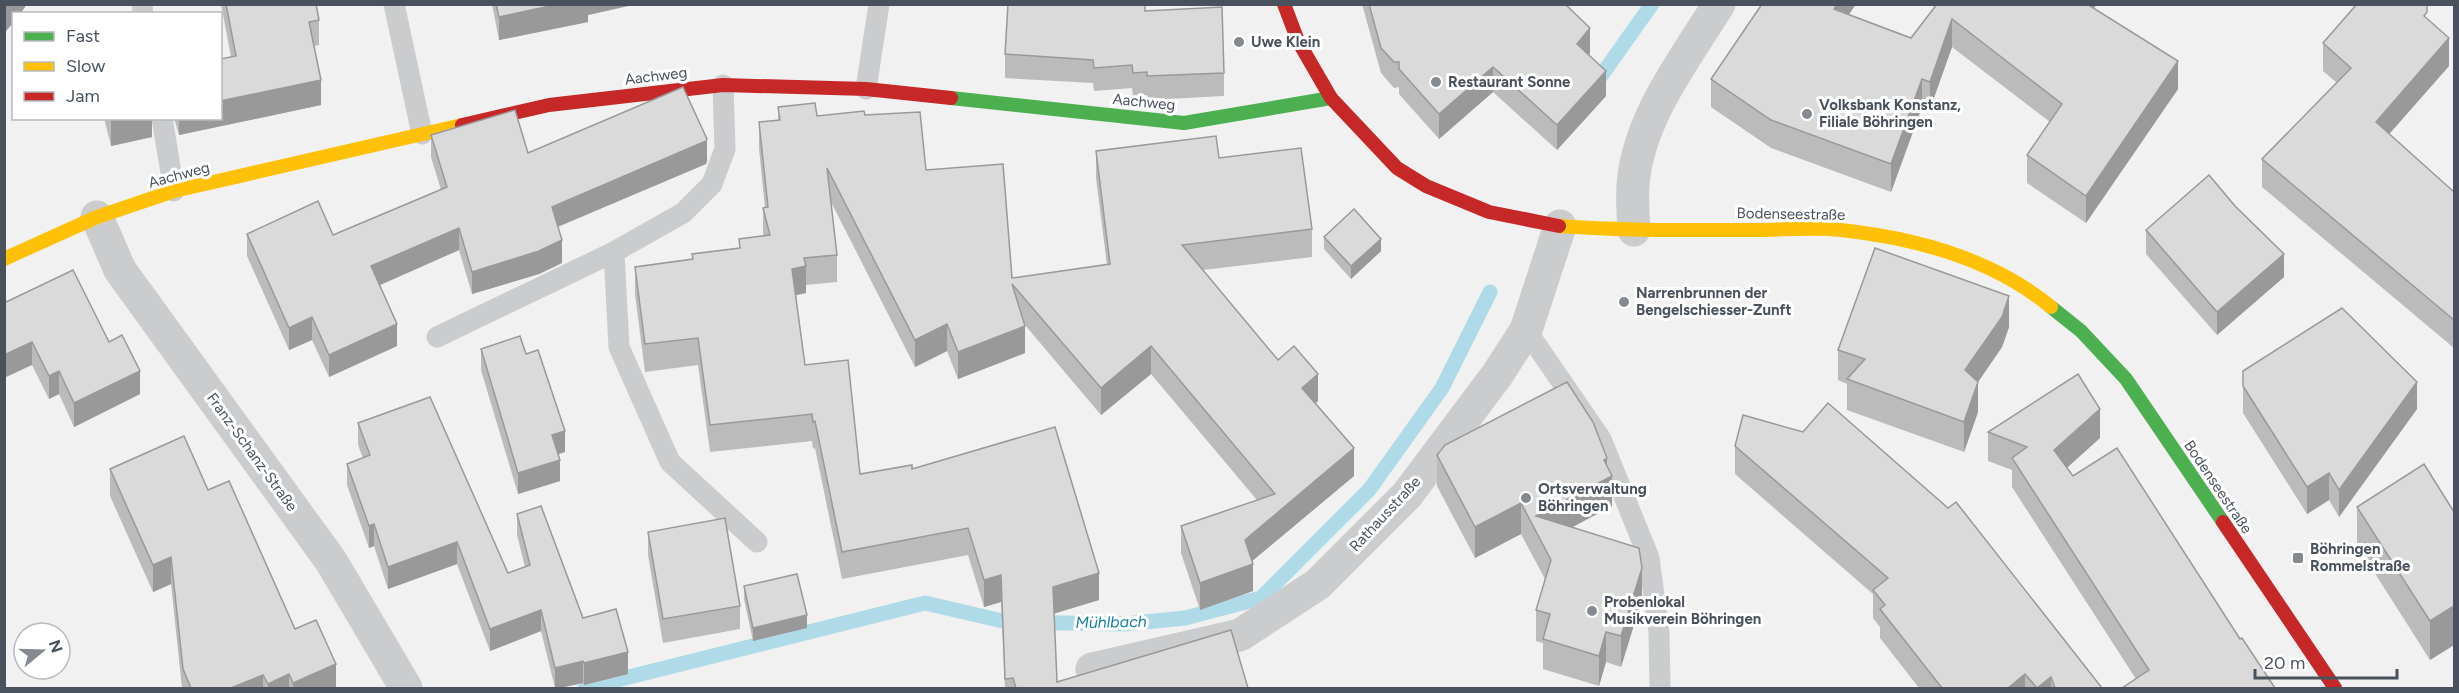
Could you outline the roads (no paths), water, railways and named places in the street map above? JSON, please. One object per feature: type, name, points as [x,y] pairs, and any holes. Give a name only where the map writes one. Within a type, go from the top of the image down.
[{"type":"street","name":"Bodenseestraße","points":[[1284,4],[1298,41],[1331,98],[1397,168],[1425,186],[1489,212],[1560,226],[1634,230],[1840,230],[1926,244],[1981,264],[2032,291],[2081,331],[2126,379],[2334,688]]},
{"type":"street","points":[[1634,230],[1633,184],[1642,143],[1656,106],[1710,8]]},
{"type":"street","name":"Aachweg","points":[[4,259],[97,218],[174,191],[549,105],[723,85],[866,90],[1184,123],[1331,98]]},
{"type":"street","name":"Franz-Schanz-Straße","points":[[97,218],[120,270],[331,561],[406,688]]},
{"type":"street","name":"Rathausstraße","points":[[1092,669],[1240,635],[1318,584],[1407,495],[1497,375],[1526,330],[1560,226]]},
{"type":"lane","points":[[394,4],[422,134]]},
{"type":"lane","points":[[866,90],[879,4]]},
{"type":"lane","points":[[437,337],[614,252],[683,213],[712,184],[725,149],[723,85]]},
{"type":"lane","points":[[162,120],[174,191]]},
{"type":"lane","points":[[614,252],[619,347],[670,462],[757,542]]},
{"type":"lane","points":[[1526,330],[1601,439],[1649,558],[1659,633],[1660,688]]},
{"type":"waterway","name":"Mühlbach","points":[[1601,76],[1652,4]]},
{"type":"waterway","name":"Mühlbach","points":[[585,688],[925,603],[1007,622],[1125,624],[1185,618],[1261,598],[1369,490],[1442,388],[1490,292]]},
{"type":"place","name":"Uwe Klein","points":[[1239,42]]},
{"type":"place","name":"Restaurant Sonne","points":[[1436,82]]},
{"type":"place","name":"Volksbank Konstanz, Filiale Böhringen","points":[[1807,114]]},
{"type":"place","name":"Narrenbrunnen der Bengelschiesser-Zunft","points":[[1624,302]]},
{"type":"place","name":"Ortsverwaltung Böhringen","points":[[1526,498]]},
{"type":"place","name":"Böhringen Rommelstraße","points":[[2298,558]]},
{"type":"place","name":"Probenlokal Musikverein Böhringen","points":[[1592,611]]}]
